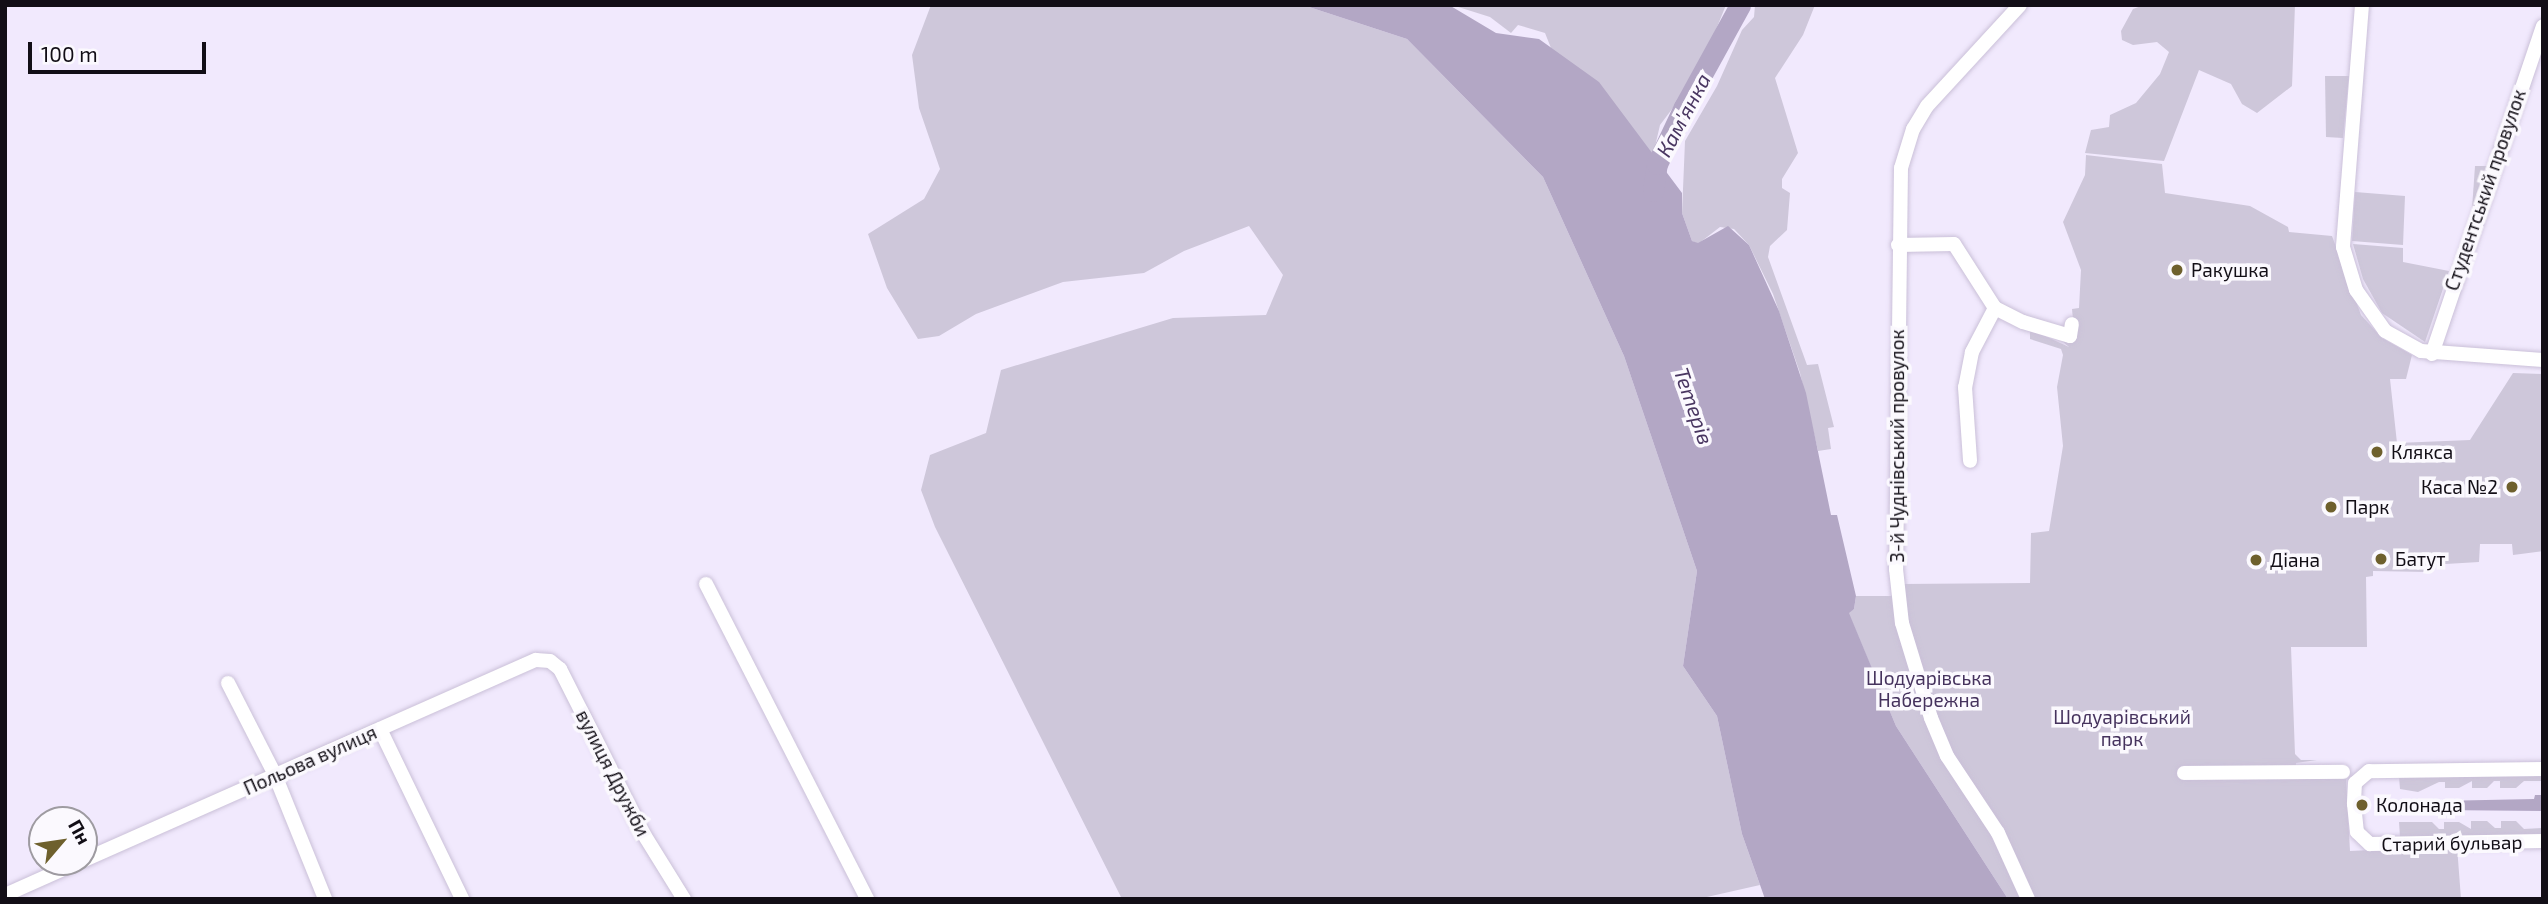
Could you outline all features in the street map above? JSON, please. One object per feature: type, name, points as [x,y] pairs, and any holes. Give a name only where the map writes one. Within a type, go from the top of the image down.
[{"type":"street","name":"3-й Чуднівський провулок","points":[[2020,5],[1916,123],[1901,168],[1896,589],[1902,623],[1922,692],[1947,756],[1998,833],[2028,899]]},
{"type":"street","points":[[2362,5],[2343,247],[2356,290],[2373,318],[2398,341],[2431,354],[2543,360]]},
{"type":"street","name":"Студентський провулок","points":[[2431,354],[2543,26]]},
{"type":"street","points":[[1898,245],[1954,244],[1995,308],[2023,323],[2070,336],[2072,324]]},
{"type":"street","points":[[1970,461],[1965,387],[1972,352],[1995,308]]},
{"type":"street","points":[[706,583],[867,899]]},
{"type":"street","name":"Польова вулиця","points":[[98,854],[536,660]]},
{"type":"street","name":"вулиця Дружби","points":[[536,660],[550,661],[559,669],[643,833],[684,899]]},
{"type":"street","points":[[228,683],[275,775],[325,899]]},
{"type":"street","points":[[380,729],[462,899]]},
{"type":"street","name":"Старий бульвар","points":[[2543,769],[2370,771],[2356,783],[2354,804],[2357,832],[2370,844],[2543,841]]},
{"type":"street","points":[[2184,773],[2343,772]]},
{"type":"street","name":"Польова вулиця","points":[[5,895],[48,876]]},
{"type":"green space","points":[[931,5],[1303,5],[1407,39],[1543,177],[1624,356],[1697,571],[1683,666],[1717,716],[1742,834],[1760,885],[1698,899],[1122,899],[935,527],[921,490],[930,455],[986,433],[1001,370],[1173,318],[1266,315],[1283,275],[1249,226],[1184,251],[1144,273],[1063,282],[976,314],[939,336],[918,339],[887,288],[868,234],[924,199],[940,169],[919,108],[912,55]]},
{"type":"green space","points":[[1452,5],[1726,5],[1697,76],[1660,125],[1651,164],[1551,48],[1545,33],[1518,25],[1511,33],[1490,17]]},
{"type":"green space","points":[[1755,5],[1815,5],[1803,35],[1775,78],[1798,153],[1782,179],[1782,188],[1790,193],[1787,230],[1770,246],[1768,257],[1807,365],[1818,364],[1834,427],[1828,428],[1831,449],[1818,451],[1800,373],[1773,294],[1749,245],[1734,229],[1720,227],[1698,244],[1692,241],[1682,213],[1685,141],[1717,86],[1742,30],[1754,17]]},
{"type":"green space","points":[[2144,5],[2295,5],[2292,86],[2257,113],[2242,104],[2231,84],[2199,70],[2164,161],[2085,153],[2091,130],[2109,127],[2110,115],[2136,103],[2160,74],[2169,52],[2157,42],[2133,45],[2122,40],[2121,31],[2133,9]]},
{"type":"green space","points":[[2325,76],[2349,76],[2343,138],[2326,137]]},
{"type":"green space","name":"Шодуарівський парк","points":[[2086,155],[2162,164],[2165,193],[2250,206],[2288,227],[2289,232],[2332,236],[2361,315],[2382,338],[2412,355],[2406,379],[2390,379],[2397,443],[2470,440],[2513,373],[2543,374],[2543,551],[2513,555],[2512,544],[2480,544],[2479,562],[2429,565],[2428,572],[2373,571],[2373,576],[2366,577],[2367,647],[2291,647],[2295,754],[2301,760],[2317,760],[2296,763],[2296,775],[2346,777],[2350,851],[2457,846],[2461,899],[2008,899],[1896,726],[1848,612],[1854,609],[1856,596],[1891,596],[1901,584],[2030,583],[2031,533],[2049,531],[2063,446],[2057,387],[2063,355],[2061,349],[2030,339],[2030,329],[2069,347],[2059,338],[2074,330],[2072,309],[2079,308],[2081,270],[2063,222],[2085,175]]},
{"type":"green space","points":[[2475,166],[2492,166],[2476,209],[2472,209]]},
{"type":"green space","points":[[2355,192],[2405,196],[2403,245],[2352,241]]},
{"type":"green space","points":[[2353,244],[2403,248],[2403,262],[2449,271],[2425,342],[2382,313],[2363,279]]},
{"type":"green space","points":[[2543,774],[2543,781],[2524,781],[2516,788],[2500,788],[2500,781],[2494,781],[2487,788],[2472,788],[2472,781],[2459,788],[2445,788],[2445,782],[2439,782],[2418,792],[2400,789],[2399,777]]},
{"type":"green space","points":[[2471,821],[2487,821],[2495,828],[2501,828],[2501,821],[2516,821],[2524,829],[2543,828],[2543,835],[2400,837],[2399,822],[2432,822],[2439,829],[2444,829],[2444,822],[2459,822],[2471,829]]},
{"type":"water","name":"Тетерів","points":[[1303,5],[1449,5],[1496,33],[1539,39],[1599,82],[1682,193],[1682,213],[1692,241],[1698,243],[1728,226],[1749,245],[1779,311],[1806,393],[1831,515],[1837,515],[1856,596],[1854,609],[1849,613],[1896,726],[2008,899],[1765,899],[1742,834],[1717,716],[1683,666],[1697,571],[1624,356],[1543,177],[1407,39]]},
{"type":"water","points":[[2535,795],[2543,795],[2543,811],[2437,810],[2437,801],[2534,799]]},
{"type":"waterway","name":"Кам'янка","points":[[1653,191],[1657,164],[1684,107],[1740,5]]},
{"type":"place","name":"Ракушка","points":[[2177,270]]},
{"type":"place","name":"Клякса","points":[[2377,452]]},
{"type":"place","name":"Каса №2","points":[[2512,487]]},
{"type":"place","name":"Парк","points":[[2331,507]]},
{"type":"place","name":"Батут","points":[[2381,559]]},
{"type":"place","name":"Діана","points":[[2256,560]]},
{"type":"place","name":"Колонада","points":[[2362,805]]},
{"type":"park label","name":"Шодуарівська Набережна","points":[[1929,689]]}]
